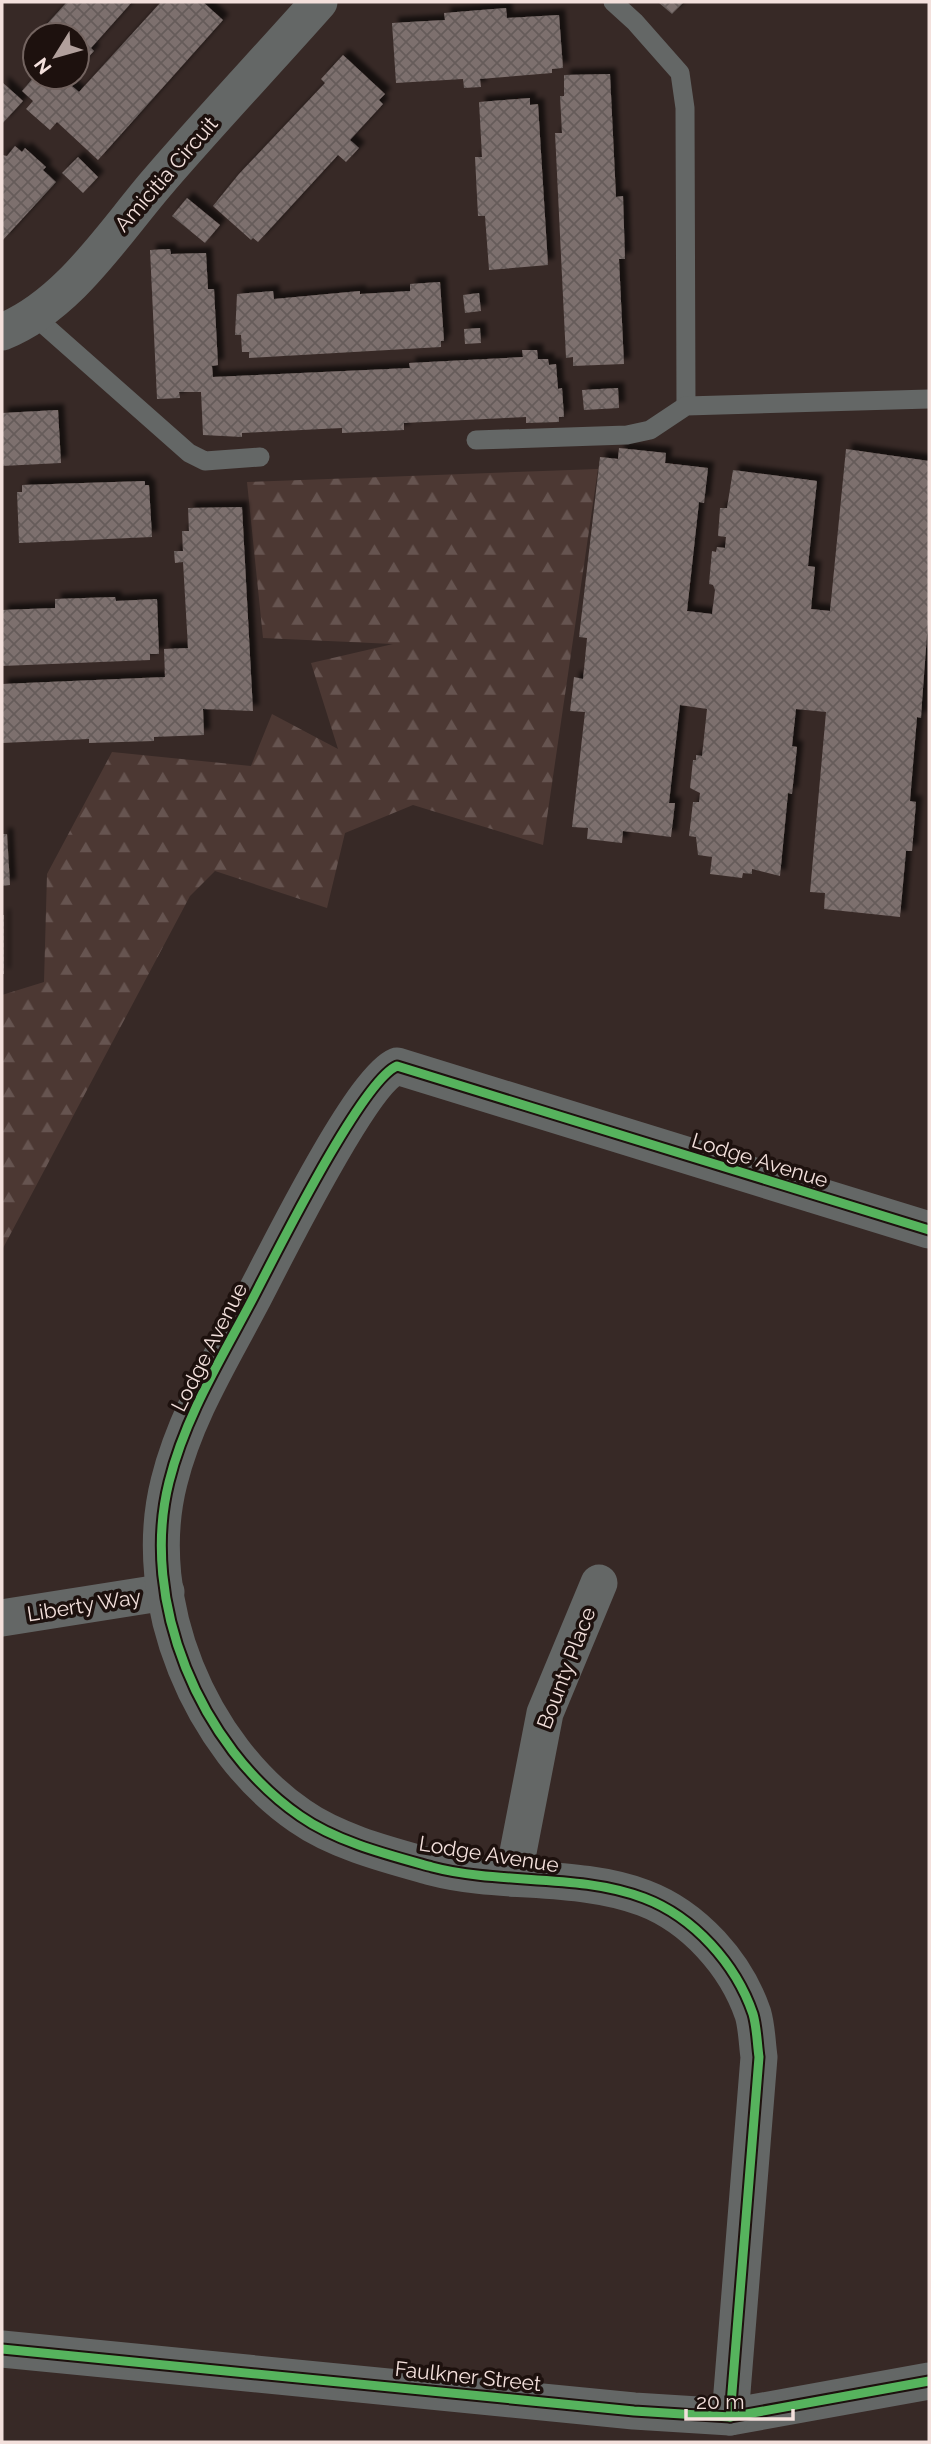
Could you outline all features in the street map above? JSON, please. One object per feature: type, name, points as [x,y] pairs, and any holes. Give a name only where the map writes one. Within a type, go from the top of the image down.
[{"type":"street","name":"Amicitia Circuit","points":[[2,332],[34,316],[83,271],[155,185],[319,2]]},
{"type":"street","name":"Lodge Avenue","points":[[730,2417],[759,2057],[753,2016],[738,1980],[711,1945],[684,1920],[645,1899],[608,1888],[437,1868],[385,1853],[302,1818],[278,1799],[228,1745],[208,1716],[177,1644],[166,1592],[163,1560],[168,1485],[195,1410],[296,1214],[349,1123],[386,1070],[397,1066],[929,1230]]},
{"type":"street","name":"Bounty Place","points":[[513,1878],[545,1713],[599,1583]]},
{"type":"street","name":"Liberty Way","points":[[2,1618],[166,1592]]},
{"type":"street","name":"Faulkner Street","points":[[2,2349],[634,2411],[730,2417],[929,2381]]},
{"type":"lane","points":[[613,2],[635,22],[680,73],[685,108],[685,406]]},
{"type":"lane","points":[[34,316],[190,453],[205,461],[260,457]]},
{"type":"lane","points":[[476,440],[627,435],[650,430],[685,406],[929,399]]},
{"type":"green space","points":[[598,469],[543,845],[413,805],[345,833],[327,908],[215,871],[190,896],[2,1250],[2,995],[44,982],[47,874],[112,752],[251,766],[272,714],[338,749],[311,663],[393,644],[263,638],[247,482]]},
{"type":"building","points":[[67,2],[132,2],[91,48],[91,21],[50,21]]},
{"type":"building","points":[[161,2],[203,2],[223,20],[98,160],[57,122],[50,130],[26,109],[33,101],[22,91],[91,91],[91,79]]},
{"type":"building","points":[[658,2],[684,2],[672,14]]},
{"type":"building","points":[[506,8],[507,18],[559,15],[563,68],[552,69],[552,73],[480,79],[481,87],[464,88],[463,79],[396,83],[392,23],[445,20],[444,13]]},
{"type":"building","points":[[343,55],[385,94],[379,100],[383,104],[350,140],[359,148],[346,162],[338,155],[258,242],[253,238],[251,240],[213,206],[239,174],[325,83],[321,79]]},
{"type":"building","points":[[610,74],[616,197],[623,196],[625,259],[619,259],[624,364],[573,366],[573,357],[566,358],[555,133],[562,133],[560,96],[564,96],[564,75]]},
{"type":"building","points":[[2,82],[23,101],[2,124]]},
{"type":"building","points":[[530,98],[530,105],[538,104],[548,265],[489,270],[485,216],[478,216],[475,157],[482,157],[479,102]]},
{"type":"building","points":[[15,146],[22,152],[25,148],[46,167],[43,170],[56,182],[2,241],[2,155],[7,156]]},
{"type":"building","points":[[78,157],[98,177],[83,193],[62,173]]},
{"type":"building","points":[[187,198],[220,225],[205,243],[172,216]]},
{"type":"building","points":[[170,249],[171,254],[206,253],[208,289],[214,289],[218,365],[212,366],[213,377],[410,368],[409,363],[523,357],[522,350],[537,350],[538,359],[548,359],[549,365],[556,364],[558,389],[562,388],[564,417],[559,417],[559,422],[526,423],[526,417],[404,423],[404,430],[342,433],[342,428],[242,433],[242,437],[203,435],[201,392],[179,392],[180,398],[157,399],[150,250]]},
{"type":"building","points":[[440,282],[444,341],[441,341],[441,347],[249,358],[249,352],[242,352],[241,335],[235,335],[237,294],[273,291],[274,299],[360,291],[360,294],[410,291],[410,284]]},
{"type":"building","points":[[479,293],[481,311],[465,313],[463,295]]},
{"type":"building","points":[[480,328],[481,343],[465,344],[464,329]]},
{"type":"building","points":[[618,388],[619,408],[584,410],[582,390]]},
{"type":"building","points":[[58,410],[61,463],[2,466],[2,413]]},
{"type":"building","points":[[619,448],[666,453],[665,463],[708,468],[704,503],[699,502],[687,611],[712,614],[715,590],[713,585],[709,584],[712,551],[716,552],[717,547],[725,548],[726,537],[718,536],[720,508],[727,508],[733,470],[817,481],[808,566],[815,567],[811,609],[830,611],[846,449],[929,461],[929,608],[921,718],[917,717],[910,801],[916,802],[912,851],[906,851],[900,917],[824,909],[825,893],[810,892],[826,712],[796,709],[792,746],[797,747],[792,794],[788,793],[780,876],[752,869],[752,874],[743,873],[742,878],[710,874],[712,857],[698,855],[696,837],[689,836],[693,802],[699,802],[700,793],[690,788],[693,760],[696,760],[696,755],[702,756],[707,709],[680,705],[669,803],[675,803],[671,837],[623,831],[622,843],[587,839],[588,828],[572,827],[585,712],[570,711],[574,677],[583,679],[587,638],[579,637],[600,457],[618,459]]},
{"type":"building","points":[[145,481],[145,485],[149,485],[152,537],[19,543],[17,492],[22,492],[22,485]]},
{"type":"building","points":[[242,507],[253,711],[203,709],[204,735],[154,737],[154,741],[89,743],[89,739],[2,743],[2,684],[165,677],[164,649],[188,648],[183,562],[175,563],[174,551],[183,551],[182,531],[189,531],[188,508]]},
{"type":"building","points":[[115,597],[116,601],[157,599],[159,654],[150,654],[150,660],[2,666],[2,610],[55,608],[55,599]]},
{"type":"building","points":[[2,834],[7,834],[10,885],[2,886]]},
{"type":"building","points":[[4,915],[4,974],[2,974]]},
{"type":"cycle path","points":[[730,2417],[759,2057],[753,2014],[736,1977],[711,1944],[696,1930],[680,1917],[644,1898],[593,1885],[485,1876],[398,1858],[330,1833],[300,1816],[264,1787],[233,1751],[207,1711],[186,1668],[171,1622],[163,1575],[162,1528],[169,1482],[194,1411],[298,1211],[362,1103],[381,1079],[397,1066],[929,1230]]},
{"type":"cycle path","points":[[2,2349],[634,2411],[730,2417],[929,2381]]}]
